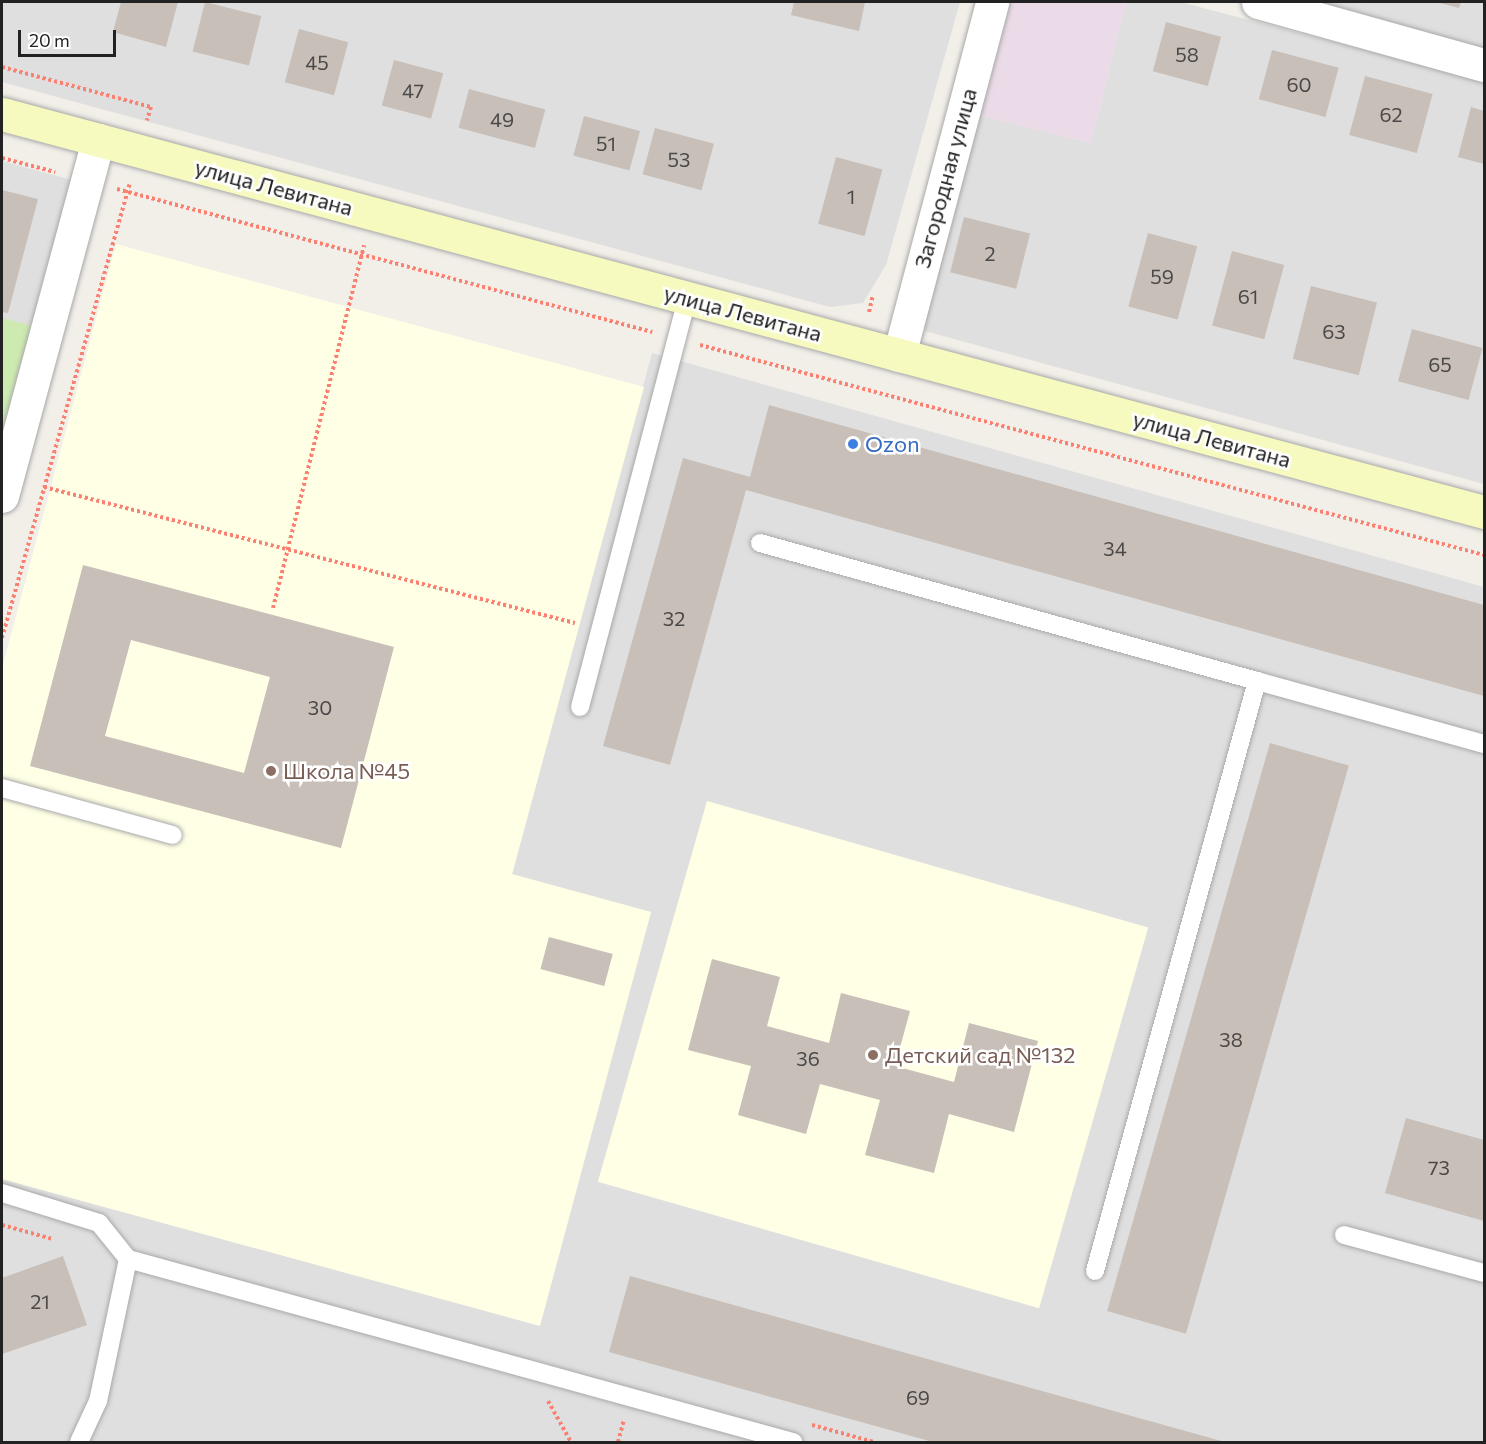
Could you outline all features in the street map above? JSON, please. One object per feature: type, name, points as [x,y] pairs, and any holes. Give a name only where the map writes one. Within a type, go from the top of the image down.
[{"type":"main road","name":"улица Левитана","points":[[2,114],[1485,512]]},
{"type":"street","name":"Загородная улица","points":[[899,355],[992,2]]},
{"type":"street","points":[[1258,2],[1485,65]]},
{"type":"street","points":[[2,494],[98,140]]},
{"type":"lane","points":[[580,707],[687,298]]},
{"type":"lane","points":[[760,543],[1485,744]]},
{"type":"lane","points":[[1095,1271],[1257,681]]},
{"type":"lane","points":[[2,788],[173,835]]},
{"type":"lane","points":[[2,1193],[99,1223],[128,1259],[793,1443]]},
{"type":"lane","points":[[1344,1235],[1485,1273]]},
{"type":"lane","points":[[79,1443],[99,1401],[128,1259]]},
{"type":"path","points":[[2,67],[151,107],[2,638]]},
{"type":"path","points":[[2,158],[1485,555]]},
{"type":"path","points":[[273,608],[372,214]]},
{"type":"path","points":[[44,487],[601,629]]},
{"type":"path","points":[[532,1370],[571,1443]]},
{"type":"shaded area","points":[[2,2],[960,2],[886,265],[863,303],[830,307],[2,82]]},
{"type":"shaded area","points":[[1001,2],[1126,2],[1091,143],[973,114]]},
{"type":"shaded area","points":[[1126,2],[1180,2],[1484,81],[1484,484],[925,331],[921,291],[973,114],[1091,143]]},
{"type":"shaded area","points":[[1305,2],[1484,2],[1484,52]]},
{"type":"shaded area","points":[[2,161],[76,181],[2,449]]},
{"type":"shaded area","name":"Школа №45","points":[[116,244],[644,387],[512,874],[651,912],[540,1326],[2,1179],[2,668]]},
{"type":"shaded area","points":[[652,353],[1484,587],[1484,1442],[2,1442],[2,1179],[540,1325],[651,912],[512,875]]},
{"type":"shaded area","name":"Детский сад №132","points":[[707,801],[1148,928],[1039,1308],[598,1182]]},
{"type":"green space","points":[[2,318],[51,331],[2,480]]},
{"type":"building","points":[[121,2],[178,2],[166,47],[113,32]]},
{"type":"building","points":[[205,2],[261,16],[249,66],[193,51]]},
{"type":"building","points":[[794,2],[865,2],[859,31],[791,15]]},
{"type":"building","points":[[1436,2],[1461,2],[1459,8]]},
{"type":"building","points":[[1166,22],[1221,37],[1208,86],[1153,71]]},
{"type":"building","points":[[299,29],[348,42],[334,95],[285,82]]},
{"type":"building","points":[[1272,50],[1339,68],[1325,117],[1259,99]]},
{"type":"building","points":[[394,60],[443,73],[431,119],[382,105]]},
{"type":"building","points":[[1365,76],[1433,94],[1417,153],[1349,135]]},
{"type":"building","points":[[469,89],[545,109],[535,148],[459,128]]},
{"type":"building","points":[[1471,107],[1484,111],[1484,164],[1458,157]]},
{"type":"building","points":[[584,116],[640,131],[629,171],[573,156]]},
{"type":"building","points":[[655,128],[714,144],[701,190],[643,174]]},
{"type":"building","points":[[836,157],[882,169],[865,236],[818,224]]},
{"type":"building","points":[[2,190],[38,199],[8,313],[2,312]]},
{"type":"building","points":[[964,217],[1030,233],[1016,289],[950,272]]},
{"type":"building","points":[[1148,233],[1197,246],[1178,320],[1128,306]]},
{"type":"building","points":[[1232,251],[1284,265],[1264,339],[1212,325]]},
{"type":"building","points":[[1311,286],[1377,302],[1359,375],[1293,359]]},
{"type":"building","points":[[1412,329],[1483,348],[1469,400],[1398,381]]},
{"type":"building","points":[[769,405],[1484,605],[1484,696],[746,490],[670,765],[603,746],[683,458],[750,477]]},
{"type":"building","points":[[83,565],[394,647],[341,848],[30,766]],"holes":[[[131,640],[270,677],[244,773],[105,736]]]},
{"type":"building","points":[[1270,743],[1349,766],[1186,1334],[1107,1311]]},
{"type":"building","points":[[549,937],[613,954],[604,986],[540,969]]},
{"type":"building","points":[[712,959],[780,977],[767,1026],[829,1043],[841,993],[910,1011],[895,1066],[954,1082],[969,1023],[1038,1041],[1014,1132],[949,1114],[934,1173],[865,1155],[880,1100],[820,1084],[806,1134],[738,1115],[751,1066],[688,1050]]},
{"type":"building","points":[[1406,1118],[1484,1140],[1484,1221],[1385,1193]]},
{"type":"building","points":[[63,1256],[87,1325],[2,1354],[2,1278]]},
{"type":"building","points":[[630,1276],[1225,1442],[933,1442],[609,1352]]},
{"type":"place","name":"Ozon","points":[[853,444]]},
{"type":"place","name":"Школа №45","points":[[271,771]]},
{"type":"place","name":"Детский сад №132","points":[[873,1055]]}]
